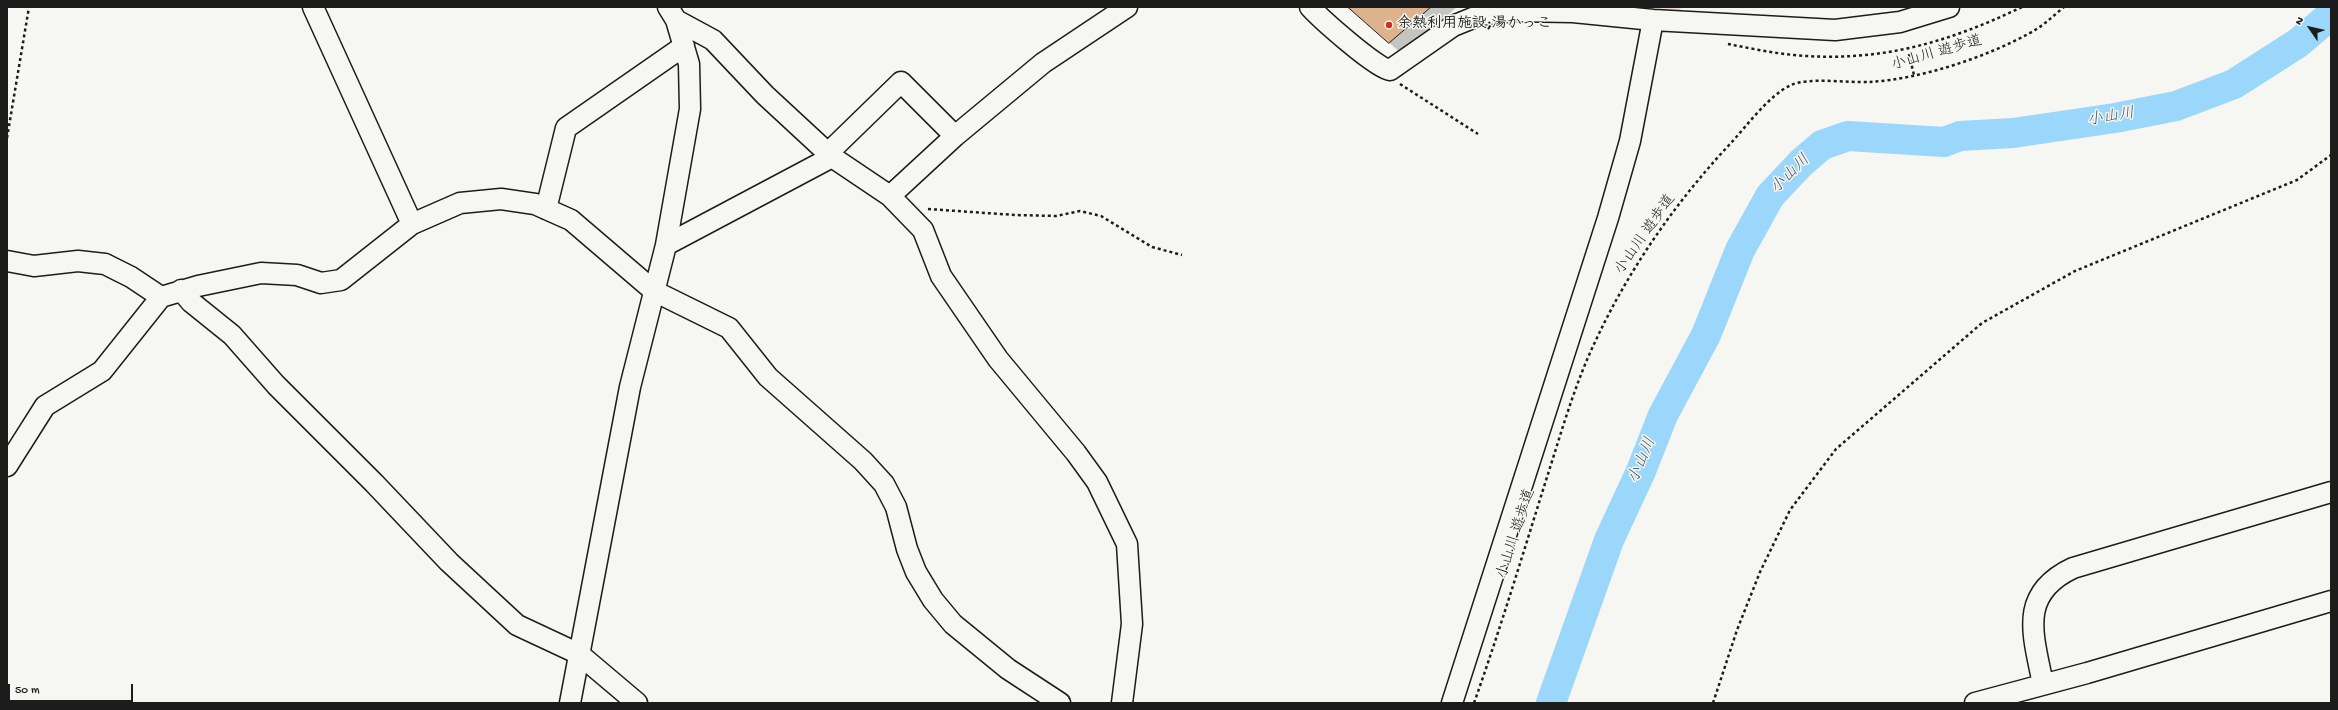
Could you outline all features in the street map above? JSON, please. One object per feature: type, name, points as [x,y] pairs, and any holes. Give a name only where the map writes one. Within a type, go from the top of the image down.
[{"type":"street","points":[[313,7],[412,224]]},
{"type":"street","points":[[896,202],[955,136],[1042,63],[1126,7]]},
{"type":"street","points":[[1310,7],[1325,23],[1386,70],[1395,68],[1435,37],[1453,26],[1480,16],[1513,11],[1573,12],[1653,20],[1835,30],[1866,28],[1911,13],[1949,7]]},
{"type":"street","points":[[570,703],[630,387],[666,245],[690,109],[689,64],[672,14]]},
{"type":"street","points":[[672,14],[713,40],[765,94],[830,155],[896,202],[923,230],[941,276],[998,359],[1076,453],[1097,482],[1113,512],[1127,544],[1132,624],[1122,703]]},
{"type":"street","points":[[1452,703],[1608,218],[1630,141],[1653,20]]},
{"type":"street","points":[[546,209],[566,128],[684,46]]},
{"type":"street","points":[[666,245],[830,155],[901,82],[955,136]]},
{"type":"street","points":[[7,466],[45,406],[102,371],[161,297],[181,290],[261,273],[297,276],[321,283],[341,280],[412,224],[460,203],[501,199],[535,204],[571,220],[654,291],[729,328],[768,377],[863,461],[884,484],[896,507],[907,549],[916,572],[933,600],[953,624],[1008,669],[1060,703]]},
{"type":"street","points":[[7,261],[34,266],[78,262],[106,264],[131,277],[161,297]]},
{"type":"street","points":[[181,290],[191,302],[232,335],[276,385],[374,483],[449,562],[517,624],[579,654],[637,703]]},
{"type":"street","points":[[2043,684],[2033,636],[2035,605],[2044,588],[2056,576],[2073,568],[2331,492]]},
{"type":"street","points":[[1975,703],[2331,601]]},
{"type":"path","points":[[7,138],[29,7]]},
{"type":"path","name":"小山川 遊歩道","points":[[1474,703],[1582,372],[1609,313],[1650,243],[1719,155],[1772,98],[1790,86],[1818,81],[1846,83],[1880,81],[1914,75],[1962,61],[2028,34],[2045,24],[2064,7]]},
{"type":"path","points":[[1909,54],[1914,75]]},
{"type":"path","points":[[1386,70],[1395,81],[1413,94],[1478,134]]},
{"type":"path","points":[[1713,703],[1740,623],[1760,572],[1786,517],[1836,450],[1982,323],[2075,272],[2297,180],[2331,155]]},
{"type":"path","points":[[896,202],[1014,216],[1056,216],[1080,211],[1100,216],[1152,247],[1182,255]]},
{"type":"shaded area","points":[[1598,7],[1684,7],[1673,14]]},
{"type":"building","name":"余熱利用施設;湯かっこ","points":[[1348,7],[1431,7],[1389,43]]},
{"type":"waterway","name":"小山川","points":[[1551,703],[1609,540],[1641,471],[1663,415],[1706,335],[1740,250],[1770,196],[1801,163],[1822,145],[1848,136],[1944,142],[1960,136],[2013,133],[2115,118],[2176,106],[2234,84],[2298,43],[2331,15]]},
{"type":"place","name":"余熱利用施設;湯かっこ","points":[[1389,25]]}]
